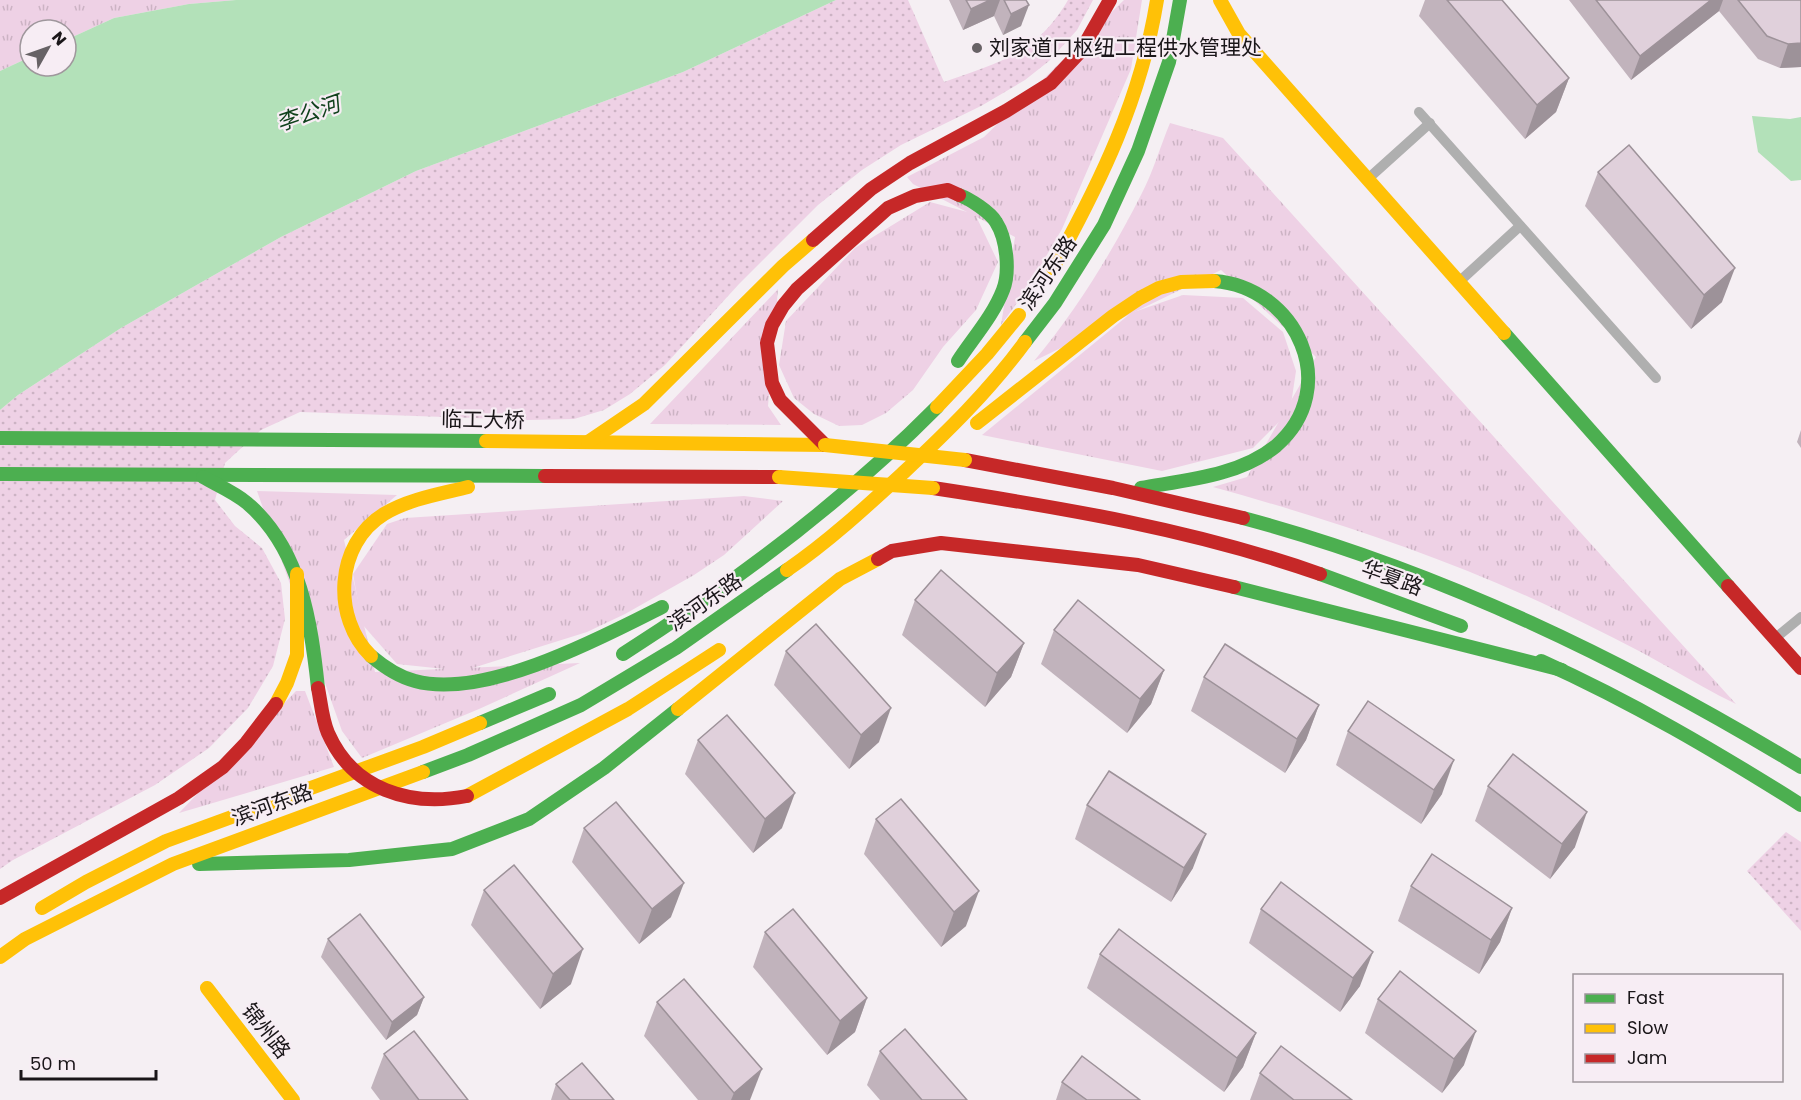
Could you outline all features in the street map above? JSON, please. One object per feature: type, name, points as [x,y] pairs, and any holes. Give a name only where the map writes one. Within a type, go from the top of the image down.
[{"type":"main road","points":[[588,442],[644,404],[783,266],[871,189],[910,163],[1006,111],[1051,83],[1081,51],[1110,0]]},
{"type":"main road","name":"滨河东路","points":[[1046,276],[1093,195],[1139,86],[1157,0]]},
{"type":"main road","name":"滨河东路","points":[[0,957],[25,939],[173,864],[468,754],[581,705],[676,648],[796,564],[866,507],[956,423],[1007,367],[1055,303],[1104,225],[1138,151],[1169,62],[1180,0]]},
{"type":"main road","points":[[1220,0],[1239,34],[1801,668]]},
{"type":"main road","points":[[825,445],[780,400],[772,383],[767,343],[772,325],[783,306],[797,289],[888,208],[915,196],[948,190],[970,198],[996,222],[1007,254],[1004,288],[992,311],[900,442]]},
{"type":"main road","points":[[902,475],[980,421],[1121,310],[1160,288],[1195,281],[1237,284],[1259,294],[1281,309],[1296,328],[1309,372],[1308,396],[1297,420],[1286,436],[1272,449],[1248,463],[1221,473],[1130,490]]},
{"type":"main road","name":"滨河东路","points":[[613,660],[682,616],[779,547],[843,494],[953,390],[999,341],[1027,304]]},
{"type":"main road","name":"临工大桥","points":[[0,438],[825,445],[965,460]]},
{"type":"main road","name":"华夏路","points":[[965,460],[1130,490],[1258,522],[1383,562],[1506,610],[1625,666],[1741,729],[1801,766]]},
{"type":"main road","points":[[0,474],[503,477]]},
{"type":"main road","points":[[202,476],[245,502],[269,524],[285,547],[297,574],[313,639],[318,688],[324,722],[330,736],[342,758],[356,773],[372,784],[402,798],[435,801],[467,796],[595,728],[688,672],[733,639]]},
{"type":"main road","points":[[503,477],[400,507],[380,516],[362,531],[350,552],[344,576],[344,602],[351,627],[367,652],[390,670],[418,682],[449,684],[482,680],[574,651],[676,600]]},
{"type":"main road","name":"华夏路","points":[[503,477],[779,477],[933,488],[1063,508],[1191,536],[1317,573],[1441,618],[1562,670],[1656,718],[1748,771],[1801,805]]},
{"type":"main road","points":[[822,561],[866,507]]},
{"type":"main road","points":[[173,864],[349,860],[452,849],[529,819],[604,768],[840,579],[892,551],[941,543],[1138,565],[1296,602],[1562,670]]},
{"type":"main road","points":[[697,589],[779,547]]},
{"type":"main road","points":[[0,898],[179,798],[223,767],[246,743],[273,709],[287,683],[297,655],[297,574]]},
{"type":"main road","name":"滨河东路","points":[[29,915],[86,882],[166,841],[423,747],[563,689]]},
{"type":"main road","name":"锦州路","points":[[207,988],[293,1100]]},
{"type":"lane","points":[[1419,112],[1656,378]]},
{"type":"lane","points":[[1367,180],[1430,123]]},
{"type":"lane","points":[[1458,282],[1520,226]]},
{"type":"lane","points":[[1776,639],[1801,617]]},
{"type":"green space","points":[[0,0],[236,0],[189,4],[114,18],[78,34],[78,18],[18,18],[18,63],[0,71]]},
{"type":"green space","points":[[836,0],[908,0],[944,82],[999,62],[1029,45],[1056,18],[1068,0],[1093,0],[1077,30],[1049,61],[1025,80],[981,106],[901,145],[862,170],[818,205],[739,284],[665,365],[630,394],[604,410],[574,419],[528,420],[300,412],[261,430],[225,463],[215,500],[235,526],[262,548],[281,583],[285,619],[273,666],[248,708],[209,748],[155,785],[0,869],[0,410],[18,395],[121,328],[281,237],[416,171],[683,72]]},
{"type":"green space","points":[[1124,0],[1142,0],[1131,69],[1062,229],[1027,289],[1001,325],[1015,237],[913,184],[907,177],[984,137]]},
{"type":"green space","points":[[1170,123],[1223,138],[1736,704],[1601,631],[1475,574],[1389,541],[1213,487],[1247,477],[1316,357],[1221,270],[1034,361],[1078,302],[1118,239],[1145,186]]},
{"type":"green space","points":[[930,202],[975,214],[998,262],[976,310],[943,347],[913,390],[886,413],[862,425],[839,426],[814,414],[794,398],[779,365],[786,321],[855,248]]},
{"type":"green space","points":[[778,289],[768,406],[781,425],[650,424]]},
{"type":"green space","points":[[1183,295],[1243,298],[1283,332],[1296,371],[1290,411],[1253,448],[1162,471],[982,435],[1131,313]]},
{"type":"green space","points":[[257,491],[397,495],[344,540],[375,672],[580,663],[479,709],[362,758],[342,731]]},
{"type":"green space","points":[[744,496],[783,501],[724,555],[694,575],[625,614],[587,632],[463,671],[397,664],[362,624],[353,574],[387,524],[405,518]]},
{"type":"green space","points":[[296,691],[305,691],[334,767],[179,813]]},
{"type":"green space","points":[[1786,832],[1801,842],[1801,931],[1747,871]]},
{"type":"water","name":"李公河","points":[[236,0],[836,0],[683,72],[416,171],[281,237],[121,328],[18,395],[0,410],[0,71],[18,63],[18,78],[78,78],[78,34],[114,18],[189,4]]},
{"type":"water","points":[[1752,116],[1790,119],[1801,117],[1801,180],[1791,181],[1758,152]]},
{"type":"building","points":[[966,0],[990,0],[971,9]]},
{"type":"building","points":[[1004,0],[1026,0],[1029,5],[1011,14]]},
{"type":"building","points":[[1447,0],[1502,0],[1569,78],[1537,105]]},
{"type":"building","points":[[1596,0],[1711,0],[1640,56]]},
{"type":"building","points":[[1738,0],[1801,0],[1801,43],[1788,44],[1767,36]]},
{"type":"building","points":[[1629,145],[1735,268],[1704,295],[1598,172]]},
{"type":"building","points":[[941,570],[1024,643],[997,673],[915,600]]},
{"type":"building","points":[[1078,600],[1164,670],[1140,699],[1054,630]]},
{"type":"building","points":[[816,624],[891,708],[861,735],[786,651]]},
{"type":"building","points":[[1225,644],[1319,705],[1297,739],[1204,677]]},
{"type":"building","points":[[1368,701],[1454,760],[1434,790],[1348,731]]},
{"type":"building","points":[[727,715],[795,793],[765,819],[698,740]]},
{"type":"building","points":[[1513,754],[1587,812],[1562,844],[1488,786]]},
{"type":"building","points":[[1109,771],[1206,834],[1184,868],[1087,805]]},
{"type":"building","points":[[901,799],[979,891],[954,912],[876,819]]},
{"type":"building","points":[[616,802],[684,883],[652,909],[584,828]]},
{"type":"building","points":[[1432,854],[1512,908],[1491,940],[1411,886]]},
{"type":"building","points":[[514,865],[583,949],[553,974],[484,890]]},
{"type":"building","points":[[1281,882],[1373,952],[1353,978],[1261,909]]},
{"type":"building","points":[[793,909],[867,998],[840,1021],[765,932]]},
{"type":"building","points":[[360,914],[424,997],[392,1022],[328,939]]},
{"type":"building","points":[[1119,929],[1256,1033],[1237,1058],[1100,954]]},
{"type":"building","points":[[1400,971],[1476,1031],[1454,1059],[1378,999]]},
{"type":"building","points":[[684,979],[762,1069],[734,1093],[657,1002]]},
{"type":"building","points":[[905,1029],[967,1100],[922,1100],[880,1051]]},
{"type":"building","points":[[414,1031],[468,1100],[419,1100],[384,1054]]},
{"type":"building","points":[[1281,1046],[1352,1100],[1294,1100],[1260,1073]]},
{"type":"building","points":[[1082,1056],[1140,1100],[1087,1100],[1062,1082]]},
{"type":"building","points":[[582,1063],[614,1100],[570,1100],[556,1084]]},
{"type":"traffic: fast","points":[[1025,342],[1055,303],[1104,225],[1138,151],[1169,62],[1180,0]]},
{"type":"traffic: fast","points":[[958,361],[999,300],[1005,283],[1007,265],[1003,237],[996,222],[979,206],[959,195]]},
{"type":"traffic: fast","points":[[1141,488],[1212,475],[1246,464],[1261,456],[1276,446],[1296,423],[1306,397],[1308,370],[1301,344],[1288,321],[1268,301],[1243,287],[1214,281]]},
{"type":"traffic: fast","points":[[1504,333],[1728,586]]},
{"type":"traffic: fast","points":[[623,654],[707,598],[787,539],[864,476],[937,407]]},
{"type":"traffic: fast","points":[[0,438],[486,441]]},
{"type":"traffic: fast","points":[[0,474],[545,476]]},
{"type":"traffic: fast","points":[[203,477],[247,503],[265,521],[280,542],[291,564],[307,613],[318,688]]},
{"type":"traffic: fast","points":[[1243,518],[1389,564],[1531,623],[1668,691],[1801,767]]},
{"type":"traffic: fast","points":[[423,772],[468,755],[581,705],[676,648],[787,570]]},
{"type":"traffic: fast","points":[[1320,574],[1461,626]]},
{"type":"traffic: fast","points":[[1234,587],[1562,670]]},
{"type":"traffic: fast","points":[[371,656],[392,671],[415,681],[443,685],[474,682],[542,663],[662,607]]},
{"type":"traffic: fast","points":[[1541,661],[1674,728],[1801,805]]},
{"type":"traffic: fast","points":[[480,723],[549,694]]},
{"type":"traffic: fast","points":[[199,864],[349,860],[452,849],[529,819],[604,768],[678,709]]},
{"type":"traffic: slow","points":[[1053,268],[1103,171],[1130,105],[1141,71],[1157,0]]},
{"type":"traffic: slow","points":[[1220,0],[1239,34],[1504,333]]},
{"type":"traffic: slow","points":[[588,442],[644,404],[783,266],[813,240]]},
{"type":"traffic: slow","points":[[977,423],[1113,316],[1140,298],[1159,288],[1181,282],[1214,281]]},
{"type":"traffic: slow","points":[[937,407],[987,354],[1019,315]]},
{"type":"traffic: slow","points":[[787,570],[846,524],[936,442],[982,394],[1025,342]]},
{"type":"traffic: slow","points":[[486,441],[825,445]]},
{"type":"traffic: slow","points":[[825,445],[965,460]]},
{"type":"traffic: slow","points":[[779,477],[933,488]]},
{"type":"traffic: slow","points":[[371,656],[358,640],[345,602],[344,582],[348,562],[356,544],[368,527],[384,514],[404,504],[468,487]]},
{"type":"traffic: slow","points":[[678,709],[840,579],[878,559]]},
{"type":"traffic: slow","points":[[276,704],[287,683],[297,655],[297,574]]},
{"type":"traffic: slow","points":[[467,796],[628,709],[719,650]]},
{"type":"traffic: slow","points":[[42,908],[86,882],[166,841],[423,747],[480,723]]},
{"type":"traffic: slow","points":[[0,957],[25,939],[173,864],[423,772]]},
{"type":"traffic: slow","points":[[207,988],[293,1100]]},
{"type":"traffic: jam","points":[[813,240],[871,189],[910,163],[1006,111],[1051,83],[1081,51],[1110,0]]},
{"type":"traffic: jam","points":[[825,445],[780,400],[772,383],[767,343],[772,325],[783,306],[797,289],[888,208],[915,196],[948,190],[959,195]]},
{"type":"traffic: jam","points":[[965,460],[1113,488],[1243,518]]},
{"type":"traffic: jam","points":[[545,476],[779,477]]},
{"type":"traffic: jam","points":[[933,488],[1129,522],[1273,558],[1320,574]]},
{"type":"traffic: jam","points":[[878,559],[892,551],[941,543],[1138,565],[1234,587]]},
{"type":"traffic: jam","points":[[1728,586],[1801,668]]},
{"type":"traffic: jam","points":[[318,688],[328,733],[339,753],[368,781],[405,796],[425,799],[467,796]]},
{"type":"traffic: jam","points":[[0,898],[179,798],[223,767],[246,743],[276,704]]},
{"type":"place","name":"刘家道口枢纽工程供水管理处","points":[[977,48]]}]
